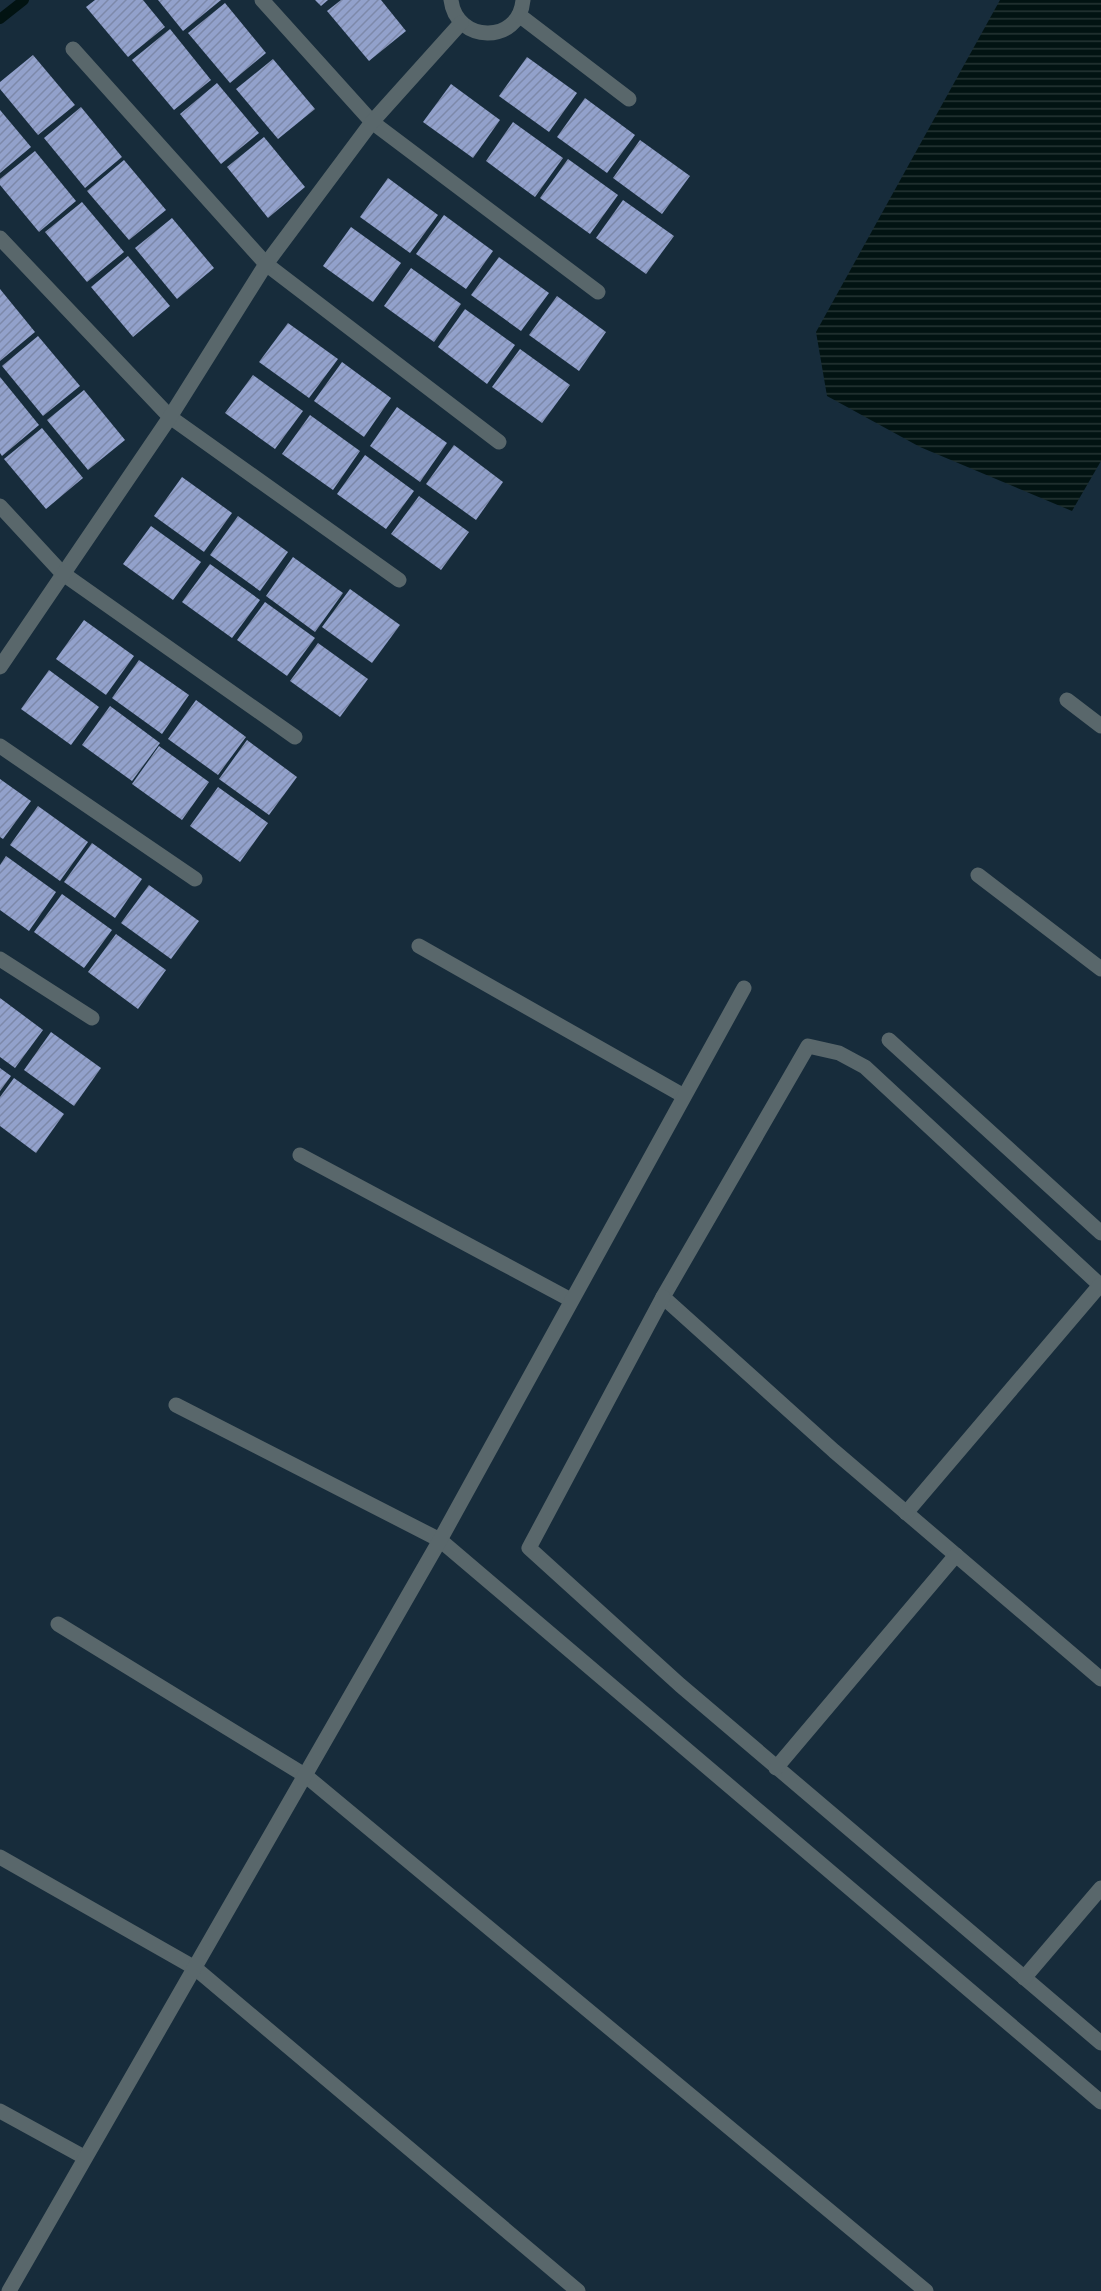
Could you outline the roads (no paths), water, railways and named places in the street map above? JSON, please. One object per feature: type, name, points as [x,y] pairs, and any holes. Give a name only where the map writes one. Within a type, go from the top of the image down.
[{"type":"street","points":[[262,0],[372,122],[598,292]]},
{"type":"street","points":[[451,0],[454,14],[461,23],[470,30],[492,34],[503,31],[521,7],[629,99]]},
{"type":"street","points":[[0,667],[170,417],[266,264],[372,122],[461,23]]},
{"type":"street","points":[[73,49],[266,264],[499,442]]},
{"type":"street","points":[[0,238],[170,417],[399,580]]},
{"type":"street","points":[[0,506],[62,573],[295,737]]},
{"type":"street","points":[[1067,700],[1101,726]]},
{"type":"street","points":[[0,746],[195,879]]},
{"type":"street","points":[[978,875],[1101,969]]},
{"type":"street","points":[[419,946],[684,1096]]},
{"type":"street","points":[[0,959],[92,1018]]},
{"type":"street","points":[[9,2291],[440,1540],[744,988]]},
{"type":"street","points":[[889,1040],[1101,1233]]},
{"type":"street","points":[[906,1513],[1100,1286],[865,1067],[839,1053],[808,1047],[663,1297],[530,1548],[680,1685],[1101,2043]]},
{"type":"street","points":[[300,1155],[571,1300]]},
{"type":"street","points":[[663,1297],[906,1513],[1101,1679]]},
{"type":"street","points":[[176,1405],[440,1540],[1101,2102]]},
{"type":"street","points":[[776,1767],[956,1555]]},
{"type":"street","points":[[58,1624],[306,1776],[926,2291]]},
{"type":"street","points":[[0,1857],[195,1968],[578,2291]]},
{"type":"street","points":[[1024,1978],[1101,1888]]},
{"type":"street","points":[[0,2110],[84,2157]]},
{"type":"waterway","points":[[0,19],[24,0]]}]
